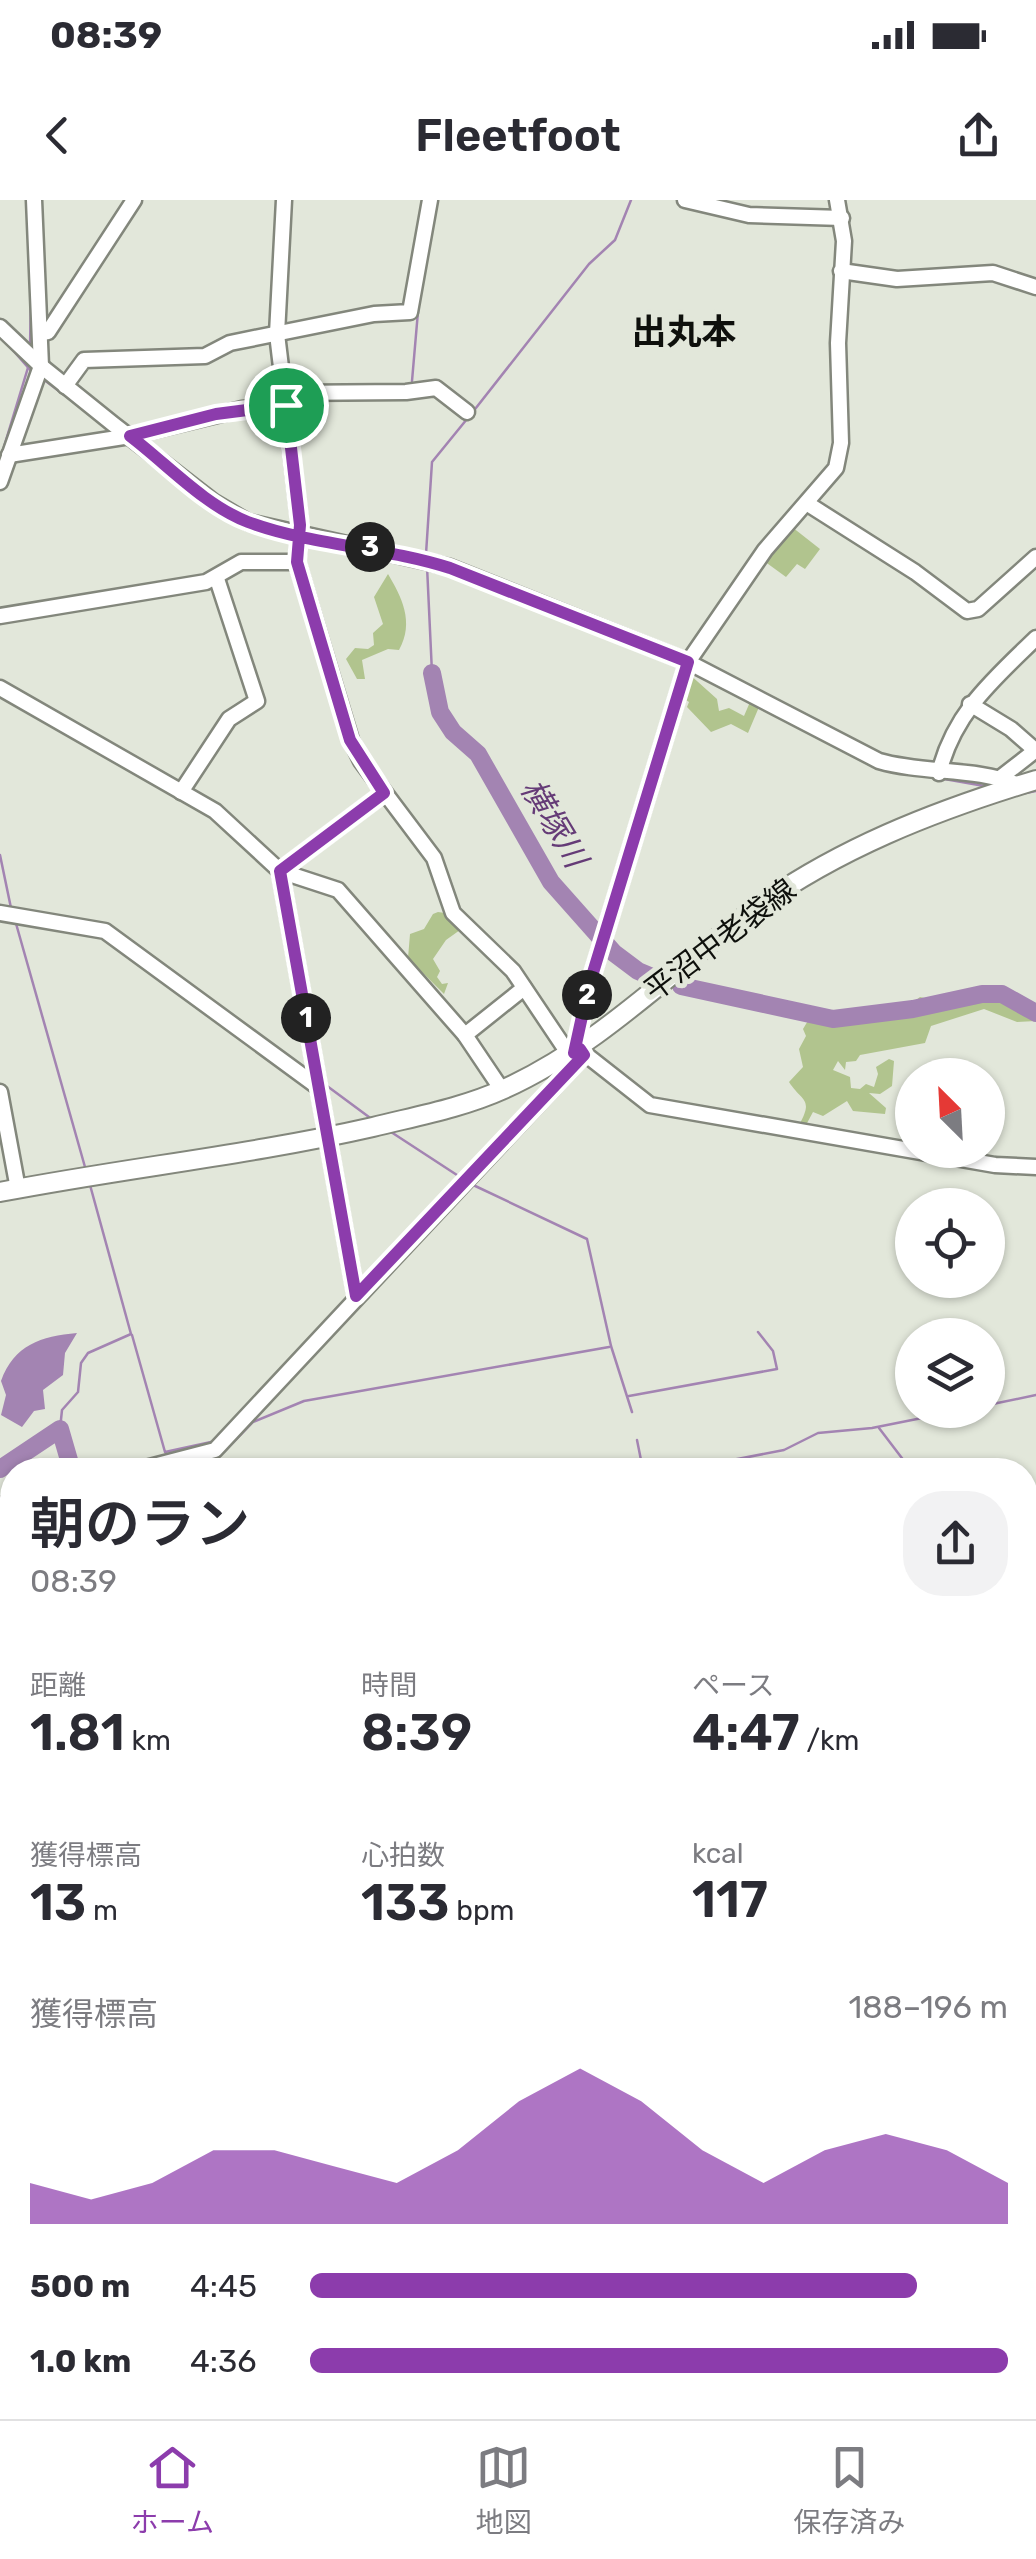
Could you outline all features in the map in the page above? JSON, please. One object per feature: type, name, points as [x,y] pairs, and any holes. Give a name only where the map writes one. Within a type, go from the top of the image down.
[{"type":"main road","name":"平沼中老袋線","points":[[9,1191],[327,1137],[453,1108],[502,1090],[577,1053],[750,912],[801,878],[906,823],[1027,782]]},
{"type":"street","points":[[0,482],[41,366],[34,200]]},
{"type":"street","points":[[42,333],[48,332],[134,200]]},
{"type":"street","points":[[284,200],[277,334],[299,535],[297,562],[350,740],[384,793],[434,858],[453,913],[465,928],[502,957],[577,1053],[650,1105],[995,1166],[1036,1167]]},
{"type":"street","points":[[65,386],[84,360],[206,356],[230,343],[374,314],[410,312],[430,200]]},
{"type":"street","points":[[685,200],[749,215],[842,218]]},
{"type":"street","points":[[184,1458],[215,1450],[577,1053],[593,973],[688,662],[765,550],[828,482],[840,456],[842,218],[837,200]]},
{"type":"street","points":[[841,271],[896,280],[992,273],[1036,287]]},
{"type":"street","points":[[0,327],[65,386],[248,522],[415,556],[450,568],[688,662],[865,756],[939,772],[1027,782]]},
{"type":"street","points":[[9,454],[130,436],[285,399],[436,388],[467,412]]},
{"type":"street","points":[[808,504],[915,572],[967,612],[978,609],[1036,557]]},
{"type":"street","points":[[0,616],[218,579],[241,562],[297,562]]},
{"type":"street","points":[[181,792],[229,719],[258,701],[218,579]]},
{"type":"street","points":[[939,772],[951,737],[970,704],[1036,638]]},
{"type":"street","points":[[0,688],[215,811],[280,871],[338,890],[464,1035],[502,1090]]},
{"type":"street","points":[[970,704],[1036,750],[1000,778]]},
{"type":"street","points":[[280,871],[384,793]]},
{"type":"street","points":[[280,871],[356,1296]]},
{"type":"street","points":[[0,913],[105,932],[318,1087]]},
{"type":"street","points":[[464,1035],[524,988]]},
{"type":"street","points":[[0,1092],[9,1191]]},
{"type":"green space","points":[[792,527],[820,549],[805,569],[797,564],[786,577],[764,561]]},
{"type":"green space","points":[[388,574],[404,610],[404,640],[399,650],[388,649],[362,660],[365,679],[357,679],[346,659],[355,648],[368,649],[374,645],[373,633],[383,624],[374,597]]},
{"type":"green space","points":[[688,673],[717,699],[719,711],[729,708],[744,716],[750,702],[759,707],[748,733],[731,724],[711,732],[683,698]]},
{"type":"green space","points":[[438,912],[445,913],[460,930],[446,940],[433,959],[440,971],[437,977],[442,984],[448,983],[444,994],[408,958],[410,934],[424,929]]},
{"type":"green space","points":[[966,989],[1003,992],[1036,1005],[1036,1021],[1017,1022],[984,1009],[931,1026],[925,1043],[860,1055],[856,1061],[846,1062],[845,1070],[838,1061],[833,1070],[850,1077],[851,1088],[860,1089],[866,1084],[874,1087],[876,1067],[889,1059],[894,1061],[892,1086],[880,1094],[869,1093],[886,1108],[885,1114],[853,1111],[847,1101],[823,1116],[813,1112],[806,1125],[799,1125],[806,1105],[789,1082],[803,1067],[799,1049],[806,1036],[803,1029],[812,1014],[819,1018],[823,1013],[890,1008],[920,997],[934,1000],[951,993],[964,998]]},
{"type":"shaded area","points":[[77,1333],[65,1353],[63,1375],[43,1390],[45,1409],[34,1411],[22,1427],[1,1415],[6,1395],[1,1381],[13,1359],[41,1340]]},
{"type":"waterway","points":[[27,200],[30,268]]},
{"type":"waterway","points":[[472,413],[589,264],[615,240],[631,200]]},
{"type":"waterway","points":[[30,348],[31,291]]},
{"type":"waterway","points":[[412,381],[419,300]]},
{"type":"waterway","points":[[4,340],[32,372]]},
{"type":"waterway","points":[[0,460],[30,361]]},
{"type":"waterway","points":[[43,379],[96,419]]},
{"type":"waterway","points":[[426,554],[432,462],[467,419]]},
{"type":"waterway","points":[[218,512],[243,528],[294,540]]},
{"type":"waterway","points":[[306,543],[328,547]]},
{"type":"waterway","points":[[427,566],[432,673]]},
{"type":"waterway","points":[[443,572],[520,602]]},
{"type":"waterway","name":"横塚川","points":[[432,673],[440,712],[453,732],[478,754],[551,882],[614,953],[657,979]]},
{"type":"waterway","points":[[876,767],[990,787]]},
{"type":"waterway","points":[[1005,797],[1036,791]]},
{"type":"waterway","points":[[0,855],[11,908]]},
{"type":"waterway","points":[[0,906],[106,925]]},
{"type":"waterway","points":[[15,920],[85,1167]]},
{"type":"waterway","name":"横塚川","points":[[681,986],[833,1019],[913,1009],[982,994],[1002,994],[1036,1013]]},
{"type":"waterway","points":[[323,1083],[373,1120]]},
{"type":"waterway","points":[[388,1130],[460,1177]]},
{"type":"waterway","points":[[471,1184],[587,1239],[611,1346],[632,1412]]},
{"type":"waterway","points":[[60,1429],[62,1410],[78,1392],[81,1363],[88,1353],[131,1334],[90,1185]]},
{"type":"waterway","points":[[629,1396],[777,1369],[773,1351],[758,1332]]},
{"type":"waterway","points":[[132,1335],[165,1452],[214,1444]]},
{"type":"waterway","points":[[220,1449],[224,1452],[253,1422],[304,1401],[609,1347]]},
{"type":"waterway","points":[[1005,1401],[1036,1395]]},
{"type":"waterway","points":[[743,1458],[784,1450],[818,1433],[895,1423]]},
{"type":"waterway","points":[[879,1428],[902,1458]]},
{"type":"waterway","points":[[16,1458],[60,1429],[68,1458]]},
{"type":"waterway","points":[[637,1440],[641,1458]]},
{"type":"district","name":"出丸本","points":[[684,332]]},
{"type":"route","points":[[286,405],[216,414],[130,436],[214,502],[248,522],[299,535],[415,556],[688,662],[588,989],[574,1053],[580,1049],[584,1055],[356,1296],[280,871],[384,793],[350,740],[297,562],[299,540],[299,535],[300,525],[286,405]]}]
